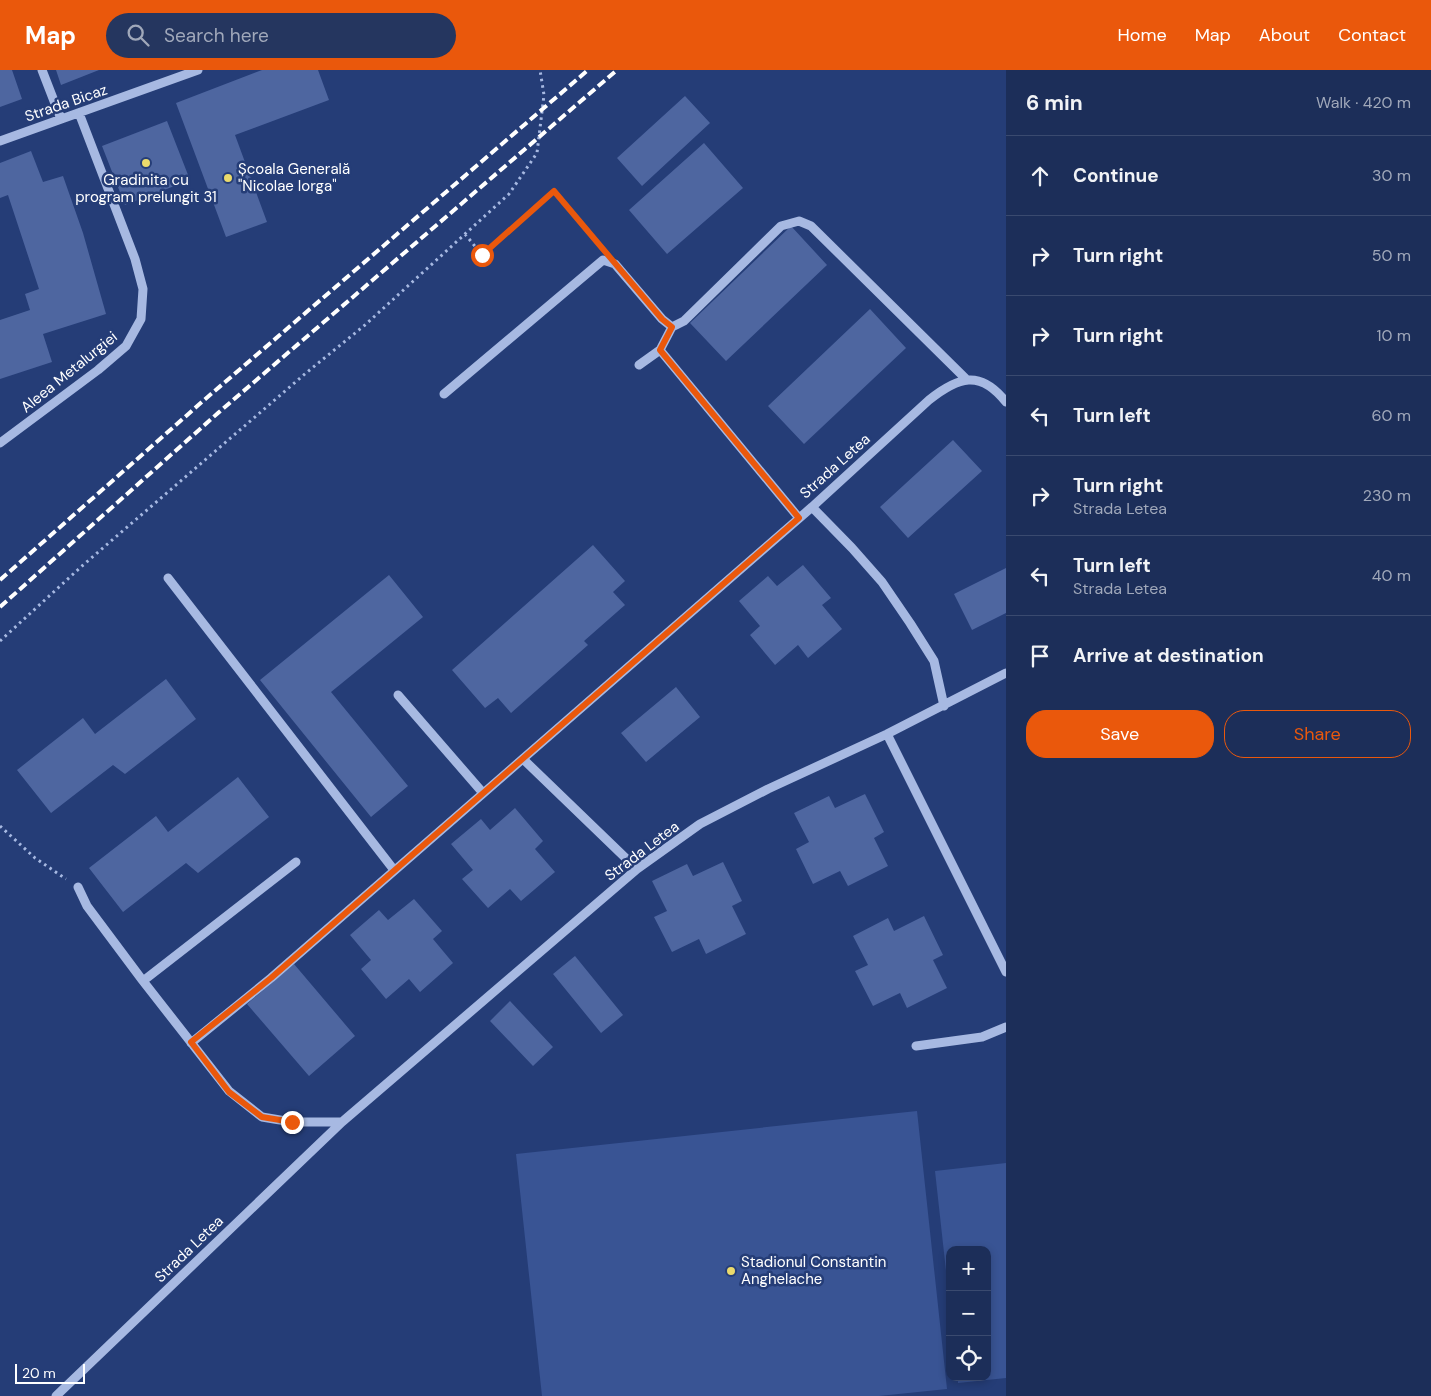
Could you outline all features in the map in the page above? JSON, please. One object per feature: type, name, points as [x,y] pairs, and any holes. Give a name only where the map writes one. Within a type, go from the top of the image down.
[{"type":"street","points":[[42,70],[61,119]]},
{"type":"street","name":"Strada Bicaz","points":[[0,141],[198,70]]},
{"type":"street","name":"Aleea Metalurgiei","points":[[0,443],[98,370],[126,346],[141,319],[143,289],[135,259],[80,113]]},
{"type":"street","points":[[639,365],[660,350],[672,327],[684,321],[781,226],[798,221],[811,226],[966,380],[984,382],[1006,402]]},
{"type":"street","points":[[444,394],[603,260],[615,264],[662,319],[672,327]]},
{"type":"street","points":[[660,350],[799,518]]},
{"type":"street","name":"Strada Letea","points":[[191,1042],[271,978],[523,759],[812,507],[929,400],[947,386],[966,380]]},
{"type":"street","points":[[812,507],[882,582],[910,623],[934,661],[944,706]]},
{"type":"street","points":[[168,578],[394,870]]},
{"type":"street","name":"Strada Letea","points":[[56,1396],[342,1122],[637,869],[700,824],[768,789],[944,706],[1006,673]]},
{"type":"street","points":[[398,695],[483,793]]},
{"type":"street","points":[[887,734],[1006,972]]},
{"type":"street","points":[[523,759],[637,869]]},
{"type":"street","points":[[143,981],[296,862]]},
{"type":"street","points":[[78,887],[87,906],[229,1092],[262,1117],[292,1122],[342,1122]]},
{"type":"street","points":[[916,1046],[982,1037],[1006,1027]]},
{"type":"path","points":[[0,641],[82,566],[306,372],[365,325],[509,194],[537,153],[544,95],[540,70]]},
{"type":"path","points":[[465,234],[482,255],[554,191],[615,264]]},
{"type":"path","points":[[0,826],[35,858],[78,887]]},
{"type":"shaded area","name":"Stadionul Constantin Anghelache","points":[[917,1111],[947,1389],[879,1396],[542,1396],[516,1154]]},
{"type":"shaded area","points":[[1006,1163],[1006,1378],[991,1380],[991,1246],[946,1246],[946,1271],[935,1171]]},
{"type":"shaded area","points":[[958,1381],[977,1381],[958,1383]]},
{"type":"building","points":[[0,70],[12,70],[22,99],[0,107]]},
{"type":"building","points":[[56,70],[99,70],[61,85]]},
{"type":"building","name":"Școala Generală \"Nicolae Iorga\"","points":[[262,70],[318,70],[329,100],[235,135],[267,222],[226,237],[176,103]]},
{"type":"building","points":[[685,96],[710,123],[642,186],[617,158]]},
{"type":"building","name":"Gradinita cu program prelungit 31","points":[[167,121],[190,180],[125,205],[102,146]]},
{"type":"building","points":[[704,143],[743,188],[667,254],[629,210]]},
{"type":"building","points":[[31,151],[43,182],[63,176],[83,233],[106,314],[43,334],[52,362],[0,379],[0,320],[30,310],[25,294],[39,289],[8,195],[0,198],[0,163]]},
{"type":"building","points":[[791,226],[827,265],[726,361],[690,323]]},
{"type":"building","points":[[870,309],[906,348],[804,444],[768,406]]},
{"type":"building","points":[[953,440],[982,471],[908,538],[880,507]]},
{"type":"building","points":[[593,545],[625,581],[613,592],[625,605],[584,641],[588,645],[511,713],[498,698],[485,708],[452,670]]},
{"type":"building","points":[[803,565],[831,598],[822,605],[842,629],[808,658],[798,645],[775,665],[750,635],[760,626],[739,601],[768,576],[777,586]]},
{"type":"building","points":[[1006,568],[1006,613],[972,630],[954,594]]},
{"type":"building","points":[[389,575],[423,617],[331,692],[408,786],[371,817],[260,680]]},
{"type":"building","points":[[166,679],[196,719],[125,774],[113,765],[51,813],[17,770],[83,718],[95,734]]},
{"type":"building","points":[[676,687],[700,717],[646,762],[621,733]]},
{"type":"building","points":[[238,777],[269,817],[198,873],[186,863],[123,912],[89,868],[156,816],[168,832]]},
{"type":"building","points":[[865,794],[884,832],[874,838],[888,866],[848,886],[840,871],[813,884],[796,849],[809,842],[794,813],[829,796],[835,808]]},
{"type":"building","points":[[515,808],[543,841],[535,849],[555,872],[521,901],[510,889],[488,908],[462,879],[473,870],[451,844],[481,819],[490,830]]},
{"type":"building","points":[[723,862],[742,901],[732,906],[746,934],[706,954],[699,939],[672,952],[654,917],[667,911],[652,881],[687,864],[693,876]]},
{"type":"building","points":[[414,899],[442,931],[433,939],[453,963],[420,992],[409,979],[386,999],[361,969],[371,960],[350,935],[379,910],[388,920]]},
{"type":"building","points":[[924,916],[943,955],[933,960],[947,988],[907,1008],[900,993],[873,1006],[855,971],[868,965],[853,936],[888,918],[894,931]]},
{"type":"building","points":[[575,956],[623,1015],[601,1033],[553,974]]},
{"type":"building","points":[[294,964],[355,1036],[309,1076],[247,1004]]},
{"type":"building","points":[[510,1001],[553,1047],[533,1066],[490,1021]]},
{"type":"railway","points":[[0,580],[203,401],[588,70]]},
{"type":"railway","points":[[0,607],[218,413],[617,70]]},
{"type":"place","name":"Gradinita cu program prelungit 31","points":[[146,163]]},
{"type":"place","name":"Școala Generală \"Nicolae Iorga\"","points":[[228,178]]},
{"type":"place","name":"Stadionul Constantin Anghelache","points":[[731,1271]]},
{"type":"route","points":[[292,1122],[262,1117],[229,1092],[191,1042],[271,978],[799,518],[660,350],[672,327],[662,319],[554,191],[482,255]]}]
